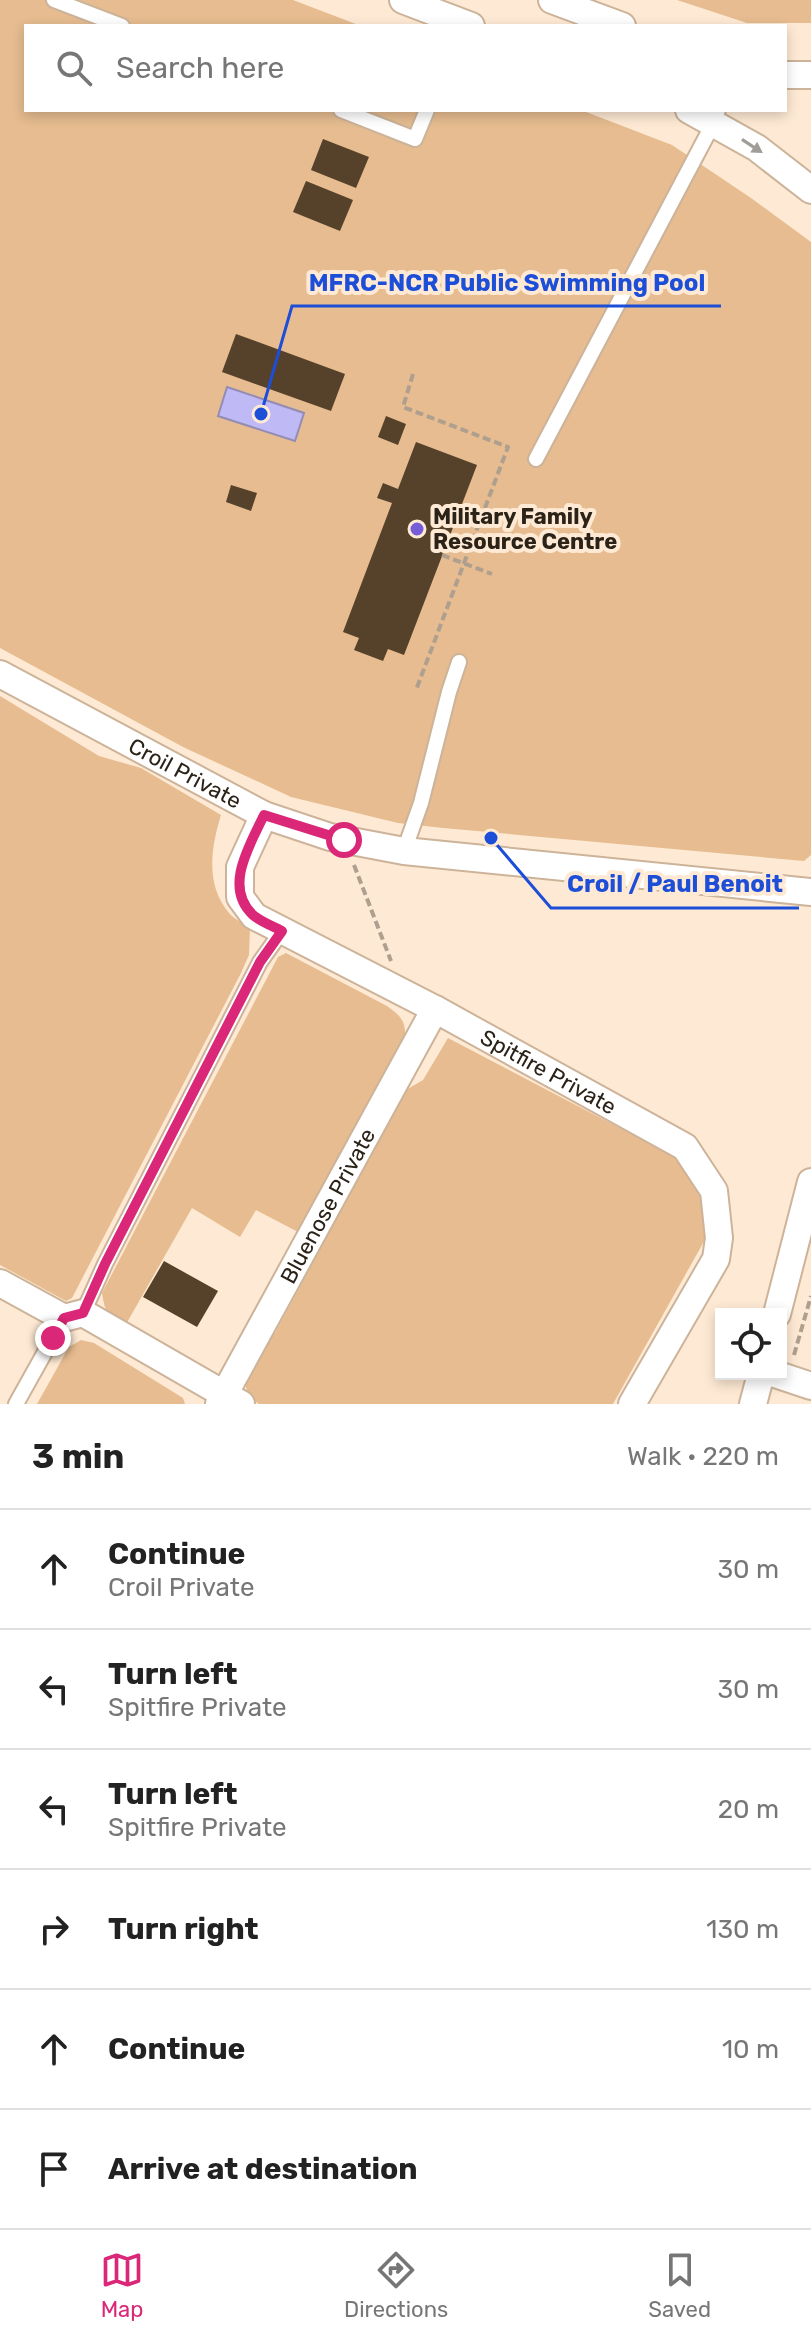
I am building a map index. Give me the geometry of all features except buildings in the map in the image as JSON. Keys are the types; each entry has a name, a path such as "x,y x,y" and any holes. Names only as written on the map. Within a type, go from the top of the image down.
{"street":[{"path":"403,0 467,19"},
{"path":"552,0 617,24"},
{"path":"787,75 811,75"},
{"path":"716,116 811,190"},
{"name":"Croil Private","path":"0,674 264,815 344,840 404,851 811,892"},
{"name":"Spitfire Private","path":"264,815 240,867 240,897 254,916 435,1009 685,1147 714,1191 719,1238 716,1259 632,1404"},
{"name":"Bluenose Private","path":"228,1401 435,1009"},
{"path":"779,1308 811,1182"},
{"path":"0,1283 73,1316 228,1401"},
{"path":"753,1404 759,1380"}],"lane":[{"path":"54,0 117,24"},
{"path":"346,112 415,139 426,112"},
{"path":"536,459 716,116"},
{"path":"404,851 421,803 459,662"},
{"path":"16,1404 105,1264 252,976 282,931"}],"path":[{"path":"413,374 403,407 508,447 416,690"},
{"path":"442,555 492,574"},
{"path":"344,840 404,993"},
{"path":"791,1379 811,1296"}],"shaded area":[{"path":"0,0 293,0 356,24 24,24 24,112 586,112 672,145 811,242 811,855 804,861 398,823 291,797 183,747 0,648"},
{"path":"677,0 811,0 811,23 747,23"},
{"path":"227,387 304,413 295,441 218,416"},
{"path":"0,696 99,756 141,768 221,815 212,866 216,890 229,913 250,927 249,955 240,975 72,1298 66,1301 0,1265"},
{"path":"286,953 387,1006 402,1019 405,1038 298,1232 256,1210 240,1237 192,1208 125,1326 108,1313 102,1293 278,957"},
{"path":"448,1038 681,1160 697,1176 710,1228 702,1245 613,1404 259,1404 246,1387 249,1368 275,1333 406,1090 423,1080"},
{"path":"81,1340 94,1343 183,1398 185,1404 37,1404 69,1347"}],"place":[{"name":"MFRC-NCR Public Swimming Pool","path":"261,414"},
{"name":"Military Family Resource Centre","path":"417,529"},
{"name":"Croil / Paul Benoit","path":"491,838"}],"route":[{"path":"53,1338 64,1318 83,1313 105,1264 260,962 282,931 254,916 240,897 240,867 264,815 344,840"}]}
